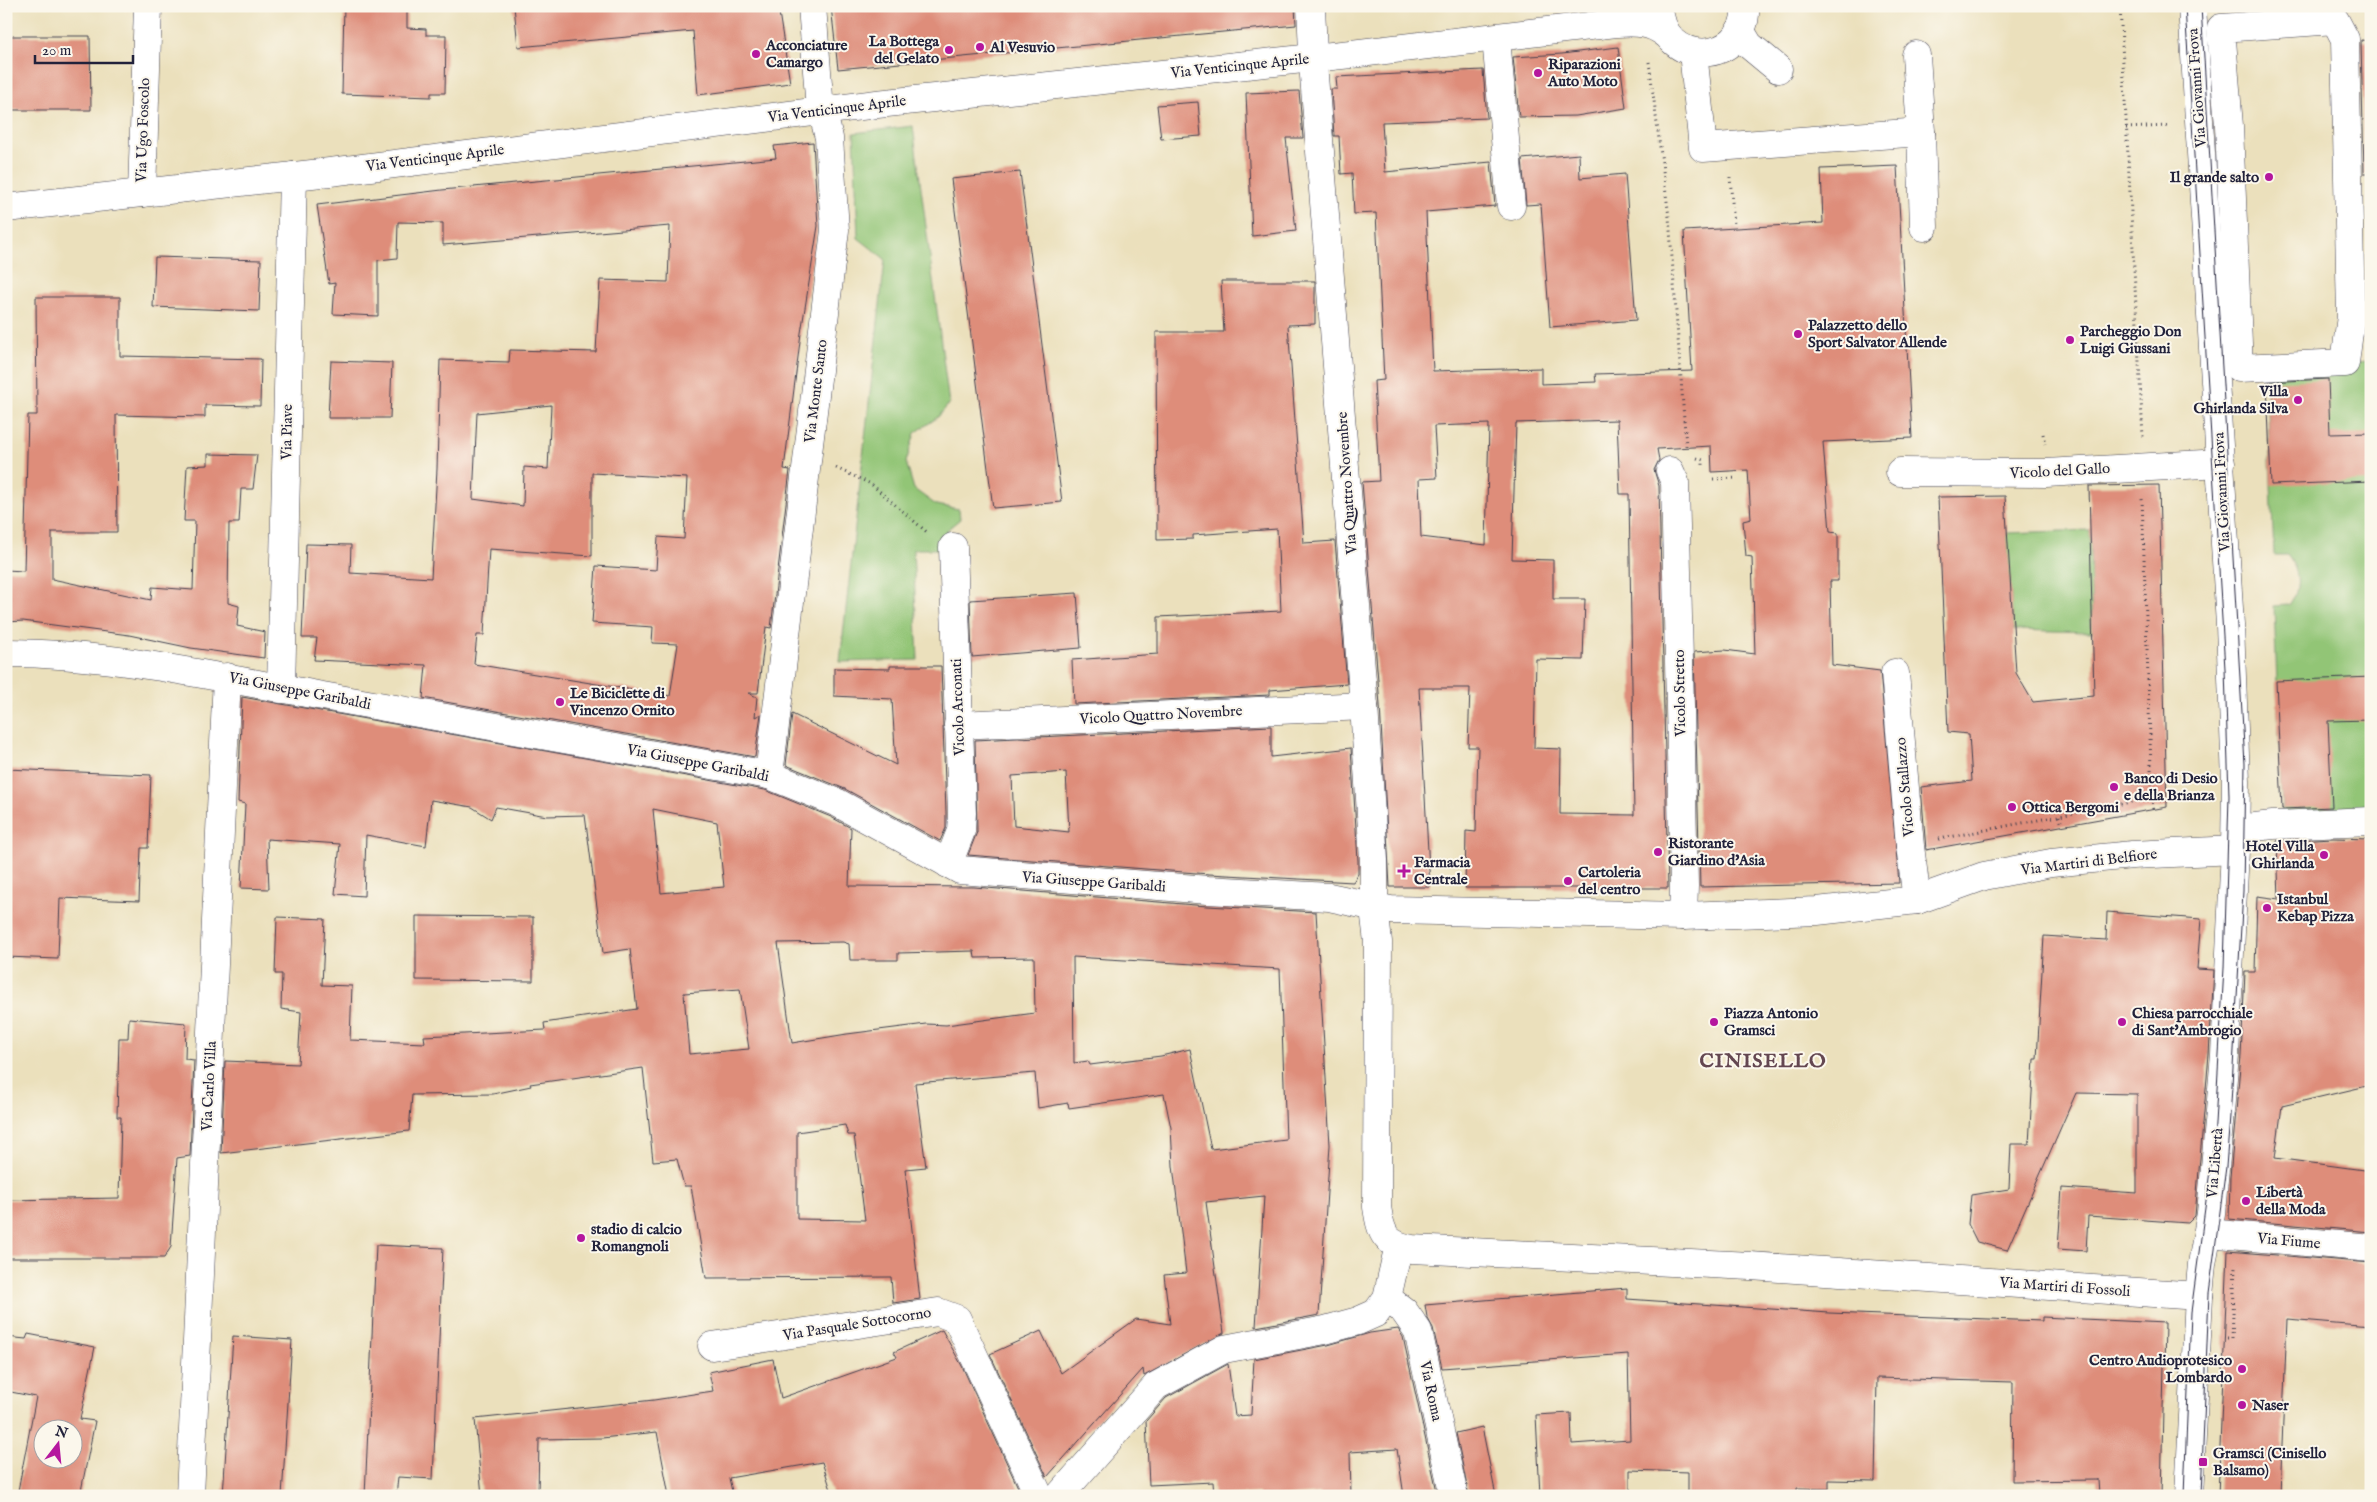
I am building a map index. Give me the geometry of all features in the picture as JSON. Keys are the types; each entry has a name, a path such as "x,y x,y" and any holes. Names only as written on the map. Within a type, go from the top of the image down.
{"street":[{"name":"Via Ugo Foscolo","path":"142,194 148,6"},
{"name":"Via Monte Santo","path":"769,775 835,230 829,138 819,97 812,6"},
{"name":"Via Quattro Novembre","path":"1311,6 1315,58 1314,76 1364,706 1374,860 1374,908"},
{"path":"1659,6 1660,20 1666,34"},
{"name":"Via Giovanni Frova","path":"2192,6 2234,702 2236,839"},
{"path":"1743,18 1734,39 1719,50 1708,53 1693,52 1703,148 1921,132"},
{"path":"1743,18 1749,45 1778,69"},
{"path":"2334,20 2345,39 2351,316 2345,363 2239,368 2229,126 2221,28 2334,20"},
{"name":"Via Venticinque Aprile","path":"6,208 294,176 822,111 1639,21 1654,26 1676,44 1693,52"},
{"path":"1496,38 1511,206"},
{"path":"1916,55 1924,227"},
{"name":"Via Piave","path":"281,689 294,176"},
{"name":"Vicolo Stretto","path":"1678,463 1675,482 1684,866 1683,916"},
{"name":"Vicolo del Gallo","path":"1900,472 2046,474 2145,466 2221,463"},
{"name":"Vicolo Arconati","path":"948,864 961,831 954,547"},
{"name":"Via Giuseppe Garibaldi","path":"6,653 45,653 227,677 281,689 769,775 838,803 960,870 1031,877 1328,896 1374,908"},
{"name":"Vicolo Stallazzo","path":"1895,673 1910,846 1917,900"},
{"name":"Via Carlo Villa","path":"190,1496 227,677"},
{"name":"Vicolo Quattro Novembre","path":"958,725 1364,706"},
{"name":"Via Martiri di Belfiore","path":"1917,900 1984,876 2051,863 2178,852 2236,839 2273,825 2371,822"},
{"name":"Via Libertà","path":"2189,1496 2199,1296 2202,1264 2208,1233 2225,1055 2236,839"},
{"path":"1059,1496 1156,1386 1224,1349 1325,1330 1358,1321 1376,1313 1387,1298 1396,1258 1402,1247 1392,1243 1381,1229 1377,1207 1378,942 1374,908 1390,910 1683,916 1817,911 1917,900"},
{"name":"Via Fiume","path":"2208,1233 2371,1248"},
{"name":"Via Martiri di Fossoli","path":"1402,1247 1750,1266 2199,1296"},
{"name":"Via Roma","path":"1387,1298 1404,1311 1418,1331 1454,1496"},
{"name":"Via Pasquale Sottocorno","path":"712,1346 938,1312 957,1319 1039,1496"}],"path":[{"path":"2120,6 2145,466"},
{"path":"1648,57 1669,217 1678,463"},
{"path":"1726,146 1734,225"},
{"path":"808,455 871,484 927,532 954,547"},
{"path":"1713,479 1737,478"},
{"path":"2142,495 2153,809"},
{"path":"1936,839 2152,798"},
{"path":"2059,816 2062,824"},
{"path":"2224,1338 2232,1338 2235,1263"}],"green space":[{"path":"913,126 949,404 938,417 915,433 906,462 914,489 936,505 959,509 960,519 948,529 938,549 913,549 918,660 840,662 885,259 858,238 854,133"},
{"path":"2371,362 2371,812 2282,815 2274,606 2289,605 2296,592 2297,573 2287,555 2274,555 2266,367"},
{"path":"2090,530 2092,632 2013,630 2007,533"}],"building":[{"path":"344,6 407,6 407,28 426,29 426,35 446,35 445,93 431,93 431,97 342,94"},
{"path":"514,6 778,6 790,83 698,95 693,31 518,47"},
{"path":"831,6 1295,6 1296,25 838,69"},
{"path":"6,36 90,36 91,110 6,110"},
{"path":"2361,40 2371,41 2371,173 2364,173"},
{"path":"1618,47 1626,108 1576,116 1519,117 1513,57 1562,54"},
{"path":"1483,70 1487,118 1382,122 1385,172 1491,162 1495,206 1426,212 1433,371 1541,368 1541,384 1596,382 1595,374 1692,371 1684,231 1823,223 1821,169 1897,166 1912,438 1823,442 1830,532 1838,533 1838,581 1830,581 1832,665 1880,671 1899,883 1700,887 1694,652 1725,650 1755,654 1752,557 1746,556 1743,521 1751,519 1748,470 1712,472 1711,446 1657,449 1659,460 1654,470 1659,486 1668,888 1465,888 1466,831 1476,832 1478,747 1468,747 1470,688 1419,688 1430,887 1390,887 1380,705 1362,482 1379,481 1374,381 1384,380 1376,213 1354,214 1352,173 1341,174 1339,136 1334,136 1331,89 1337,89 1336,77","holes":["1617,420 1620,494 1629,494 1634,815 1560,814 1561,749 1534,748 1536,659 1583,660 1585,599 1553,599 1553,560 1512,559 1516,423","1489,424 1486,545 1421,537 1419,479 1437,478 1434,426"]},
{"path":"1299,91 1303,138 1286,138 1296,231 1252,236 1246,93"},
{"path":"1198,102 1201,136 1161,139 1157,105"},
{"path":"813,142 818,226 801,333 784,469 790,470 771,628 766,627 758,693 748,693 757,697 755,717 761,714 755,757 423,698 426,665 314,660 317,638 302,638 306,544 351,545 350,573 431,578 440,360 509,362 510,350 596,352 600,280 668,282 670,226 443,245 443,223 398,222 397,258 378,260 378,316 333,314 335,283 329,284 317,205 442,190 776,158 774,146","holes":["551,405 548,469 524,467 523,506 473,499 477,413","592,473 687,478 684,539 658,537 656,570 596,566 592,623 653,627 652,643 678,644 670,696 474,664 477,635 484,635 489,549 592,556"]},
{"path":"1579,154 1580,178 1625,174 1636,320 1550,327 1541,204 1526,205 1522,159"},
{"path":"1020,172 1062,502 993,508 951,179"},
{"path":"155,257 261,260 259,311 153,307"},
{"path":"1221,281 1315,281 1315,324 1288,325 1304,543 1335,541 1347,684 1270,690 1270,695 1074,704 1072,660 1158,654 1158,617 1281,611 1277,529 1193,535 1193,539 1157,540 1156,332 1224,332"},
{"path":"36,297 120,297 120,356 261,359 260,406 205,405 205,417 116,415 117,532 52,532 52,579 151,600 152,587 193,590 195,521 184,521 187,466 208,465 208,454 257,455 253,489 241,489 239,523 229,523 228,603 239,606 237,626 265,632 264,658 191,648 129,635 23,621 6,622 6,570 24,571 28,415 37,415"},
{"path":"331,361 392,363 390,418 328,418"},
{"name":"Villa Ghirlanda Silva","path":"2328,379 2330,434 2371,433 2371,481 2271,485 2267,382"},
{"path":"2159,485 2167,807 1926,850 1921,787 1972,781 1969,734 1948,732 1938,497 2005,496 2016,673 2033,702 2094,696 2089,486"},
{"path":"1077,593 1081,648 972,657 970,600"},
{"path":"890,666 941,666 946,828 940,841 845,789 786,765 792,714 896,765 892,699 834,696 834,668 890,669"},
{"path":"2371,677 2371,720 2328,721 2332,807 2282,809 2276,681"},
{"path":"242,697 765,790 831,817 851,828 849,886 974,887 1207,906 1316,912 1330,1145 1319,1315 1256,1327 1264,1196 1206,1202 1224,1333 1144,1376 1143,1369 1047,1477 990,1354 1041,1331 1061,1373 1136,1319 1170,1324 1164,1275 1186,1273 1173,1166 1171,1128 1164,1094 1069,1108 1068,1103 1038,1108 1035,1073 915,1083 926,1167 905,1169 920,1299 893,1303 891,1277 706,1278 691,1186 684,1186 677,1159 653,1161 643,1068 530,1084 531,1086 493,1094 412,1095 409,1131 221,1153 225,1061 298,1064 301,1012 281,1009 282,974 275,974 277,917 325,919 322,985 352,986 350,1040 425,1043 424,1036 545,1030 544,1023 637,1009 630,949 603,953 585,815 547,816 496,807 491,819 472,807 431,800 426,846 366,835 364,896 335,894 340,844 267,839 269,889 241,888 245,804 238,802","holes":["653,809 717,822 724,887 661,893","843,942 849,944 850,960 898,960 898,953 974,951 975,958 1034,957 1035,1013 946,1025 926,1024 792,1043 778,943","1073,957 1280,969 1286,1140 1211,1149 1190,1049 1161,1056 1090,1065 1088,1061 1074,1063","740,989 749,1049 689,1054 684,993","845,1125 848,1135 854,1135 865,1220 797,1219 797,1132"]},
{"path":"1271,726 1271,757 1351,748 1358,874 1353,882 1209,874 968,855 977,832 975,740","holes":["1066,772 1069,832 1014,826 1012,776"]},
{"path":"6,769 151,775 148,848 141,848 139,901 60,898 58,959 6,957"},
{"path":"2333,838 2371,839 2371,1085 2282,1106 2275,1158 2371,1171 2371,1232 2229,1219 2230,1177 2241,1056 2245,972 2255,972 2257,896 2279,899 2277,841"},
{"path":"2107,912 2201,919 2197,969 2214,970 2195,1216 2188,1223 2088,1216 2086,1251 2058,1249 2062,1188 2137,1193 2137,1094 2076,1093 2007,1250 1977,1242 1968,1224 1971,1195 2009,1189 2011,1144 2029,1144 2034,1059 2037,1059 2044,936 2106,940"},
{"path":"416,916 533,917 533,981 416,980"},
{"path":"129,1018 186,1023 185,1059 194,1060 190,1156 177,1158 171,1247 164,1258 6,1258 6,1200 119,1198 121,1117 117,1117 119,1038 128,1038"},
{"path":"376,1245 443,1248 433,1479 398,1477 396,1496 365,1496"},
{"path":"2228,1251 2371,1263 2371,1326 2287,1319 2280,1496 2218,1496"},
{"path":"1627,1288 1627,1299 1829,1313 2042,1321 2042,1317 2165,1323 2161,1496 2099,1496 2098,1480 2012,1481 2013,1382 1877,1378 1875,1481 1829,1480 1829,1489 1797,1488 1797,1496 1688,1496 1688,1472 1630,1470 1630,1496 1540,1496 1536,1415 1571,1413 1572,1444 1630,1440 1628,1354 1442,1368 1433,1328 1427,1317 1425,1305"},
{"path":"1398,1329 1403,1337 1438,1496 1404,1496 1397,1449 1350,1452 1351,1496 1319,1496 1319,1493 1258,1496 1258,1493 1214,1496 1213,1482 1149,1485 1146,1421 1166,1398 1228,1364 1235,1416 1251,1415 1254,1359 1328,1345 1370,1333"},
{"path":"942,1330 962,1366 1022,1496 833,1496 822,1462 729,1478 733,1496 669,1496 657,1432 602,1438 539,1439 538,1496 482,1496 475,1419 654,1400 713,1391 709,1372 773,1359 781,1398 897,1357 894,1352"},
{"path":"28,1334 95,1347 80,1419 95,1421 80,1496 17,1496 36,1397 6,1391 6,1337 26,1339"},
{"path":"233,1336 292,1340 282,1496 223,1496"},
{"path":"1482,1427 1496,1496 1469,1496 1456,1433"}],"tram line":[{"path":"2184,1496 2191,1312 2214,1141 2224,968 2229,796 2225,669 2185,6"},
{"path":"2201,6 2245,764 2243,891 2231,1103 2226,1167 2209,1293 2201,1496"}],"place":[{"name":"Al Vesuvio","path":"980,47"},
{"name":"La Bottega del Gelato","path":"949,50"},
{"name":"Acconciature Camargo","path":"756,54"},
{"name":"Riparazioni Auto Moto","path":"1538,73"},
{"name":"Il grande salto","path":"2269,177"},
{"name":"Palazzetto dello Sport Salvator Allende","path":"1798,334"},
{"name":"Parcheggio Don Luigi Giussani","path":"2070,340"},
{"name":"Villa Ghirlanda Silva","path":"2298,400"},
{"name":"Le Biciclette di Vincenzo Ornito","path":"560,702"},
{"name":"Banco di Desio e della Brianza","path":"2114,787"},
{"name":"Ottica Bergomi","path":"2012,807"},
{"name":"Ristorante Giardino d'Asia","path":"1658,852"},
{"name":"Hotel Villa Ghirlanda","path":"2324,855"},
{"name":"Farmacia Centrale","path":"1404,871"},
{"name":"Cartoleria del centro","path":"1568,881"},
{"name":"Istanbul Kebap Pizza","path":"2267,908"},
{"name":"Piazza Antonio Gramsci","path":"1714,1022"},
{"name":"Chiesa parrocchiale di Sant'Ambrogio","path":"2122,1022"},
{"name":"Libertà della Moda","path":"2246,1201"},
{"name":"stadio di calcio Romangnoli","path":"581,1238"},
{"name":"Centro Audioprotesico Lombardo","path":"2242,1369"},
{"name":"Naser","path":"2242,1405"},
{"name":"Gramsci (Cinisello Balsamo)","path":"2203,1462"}],"district":[{"name":"CINISELLO","path":"1763,1061"}]}
